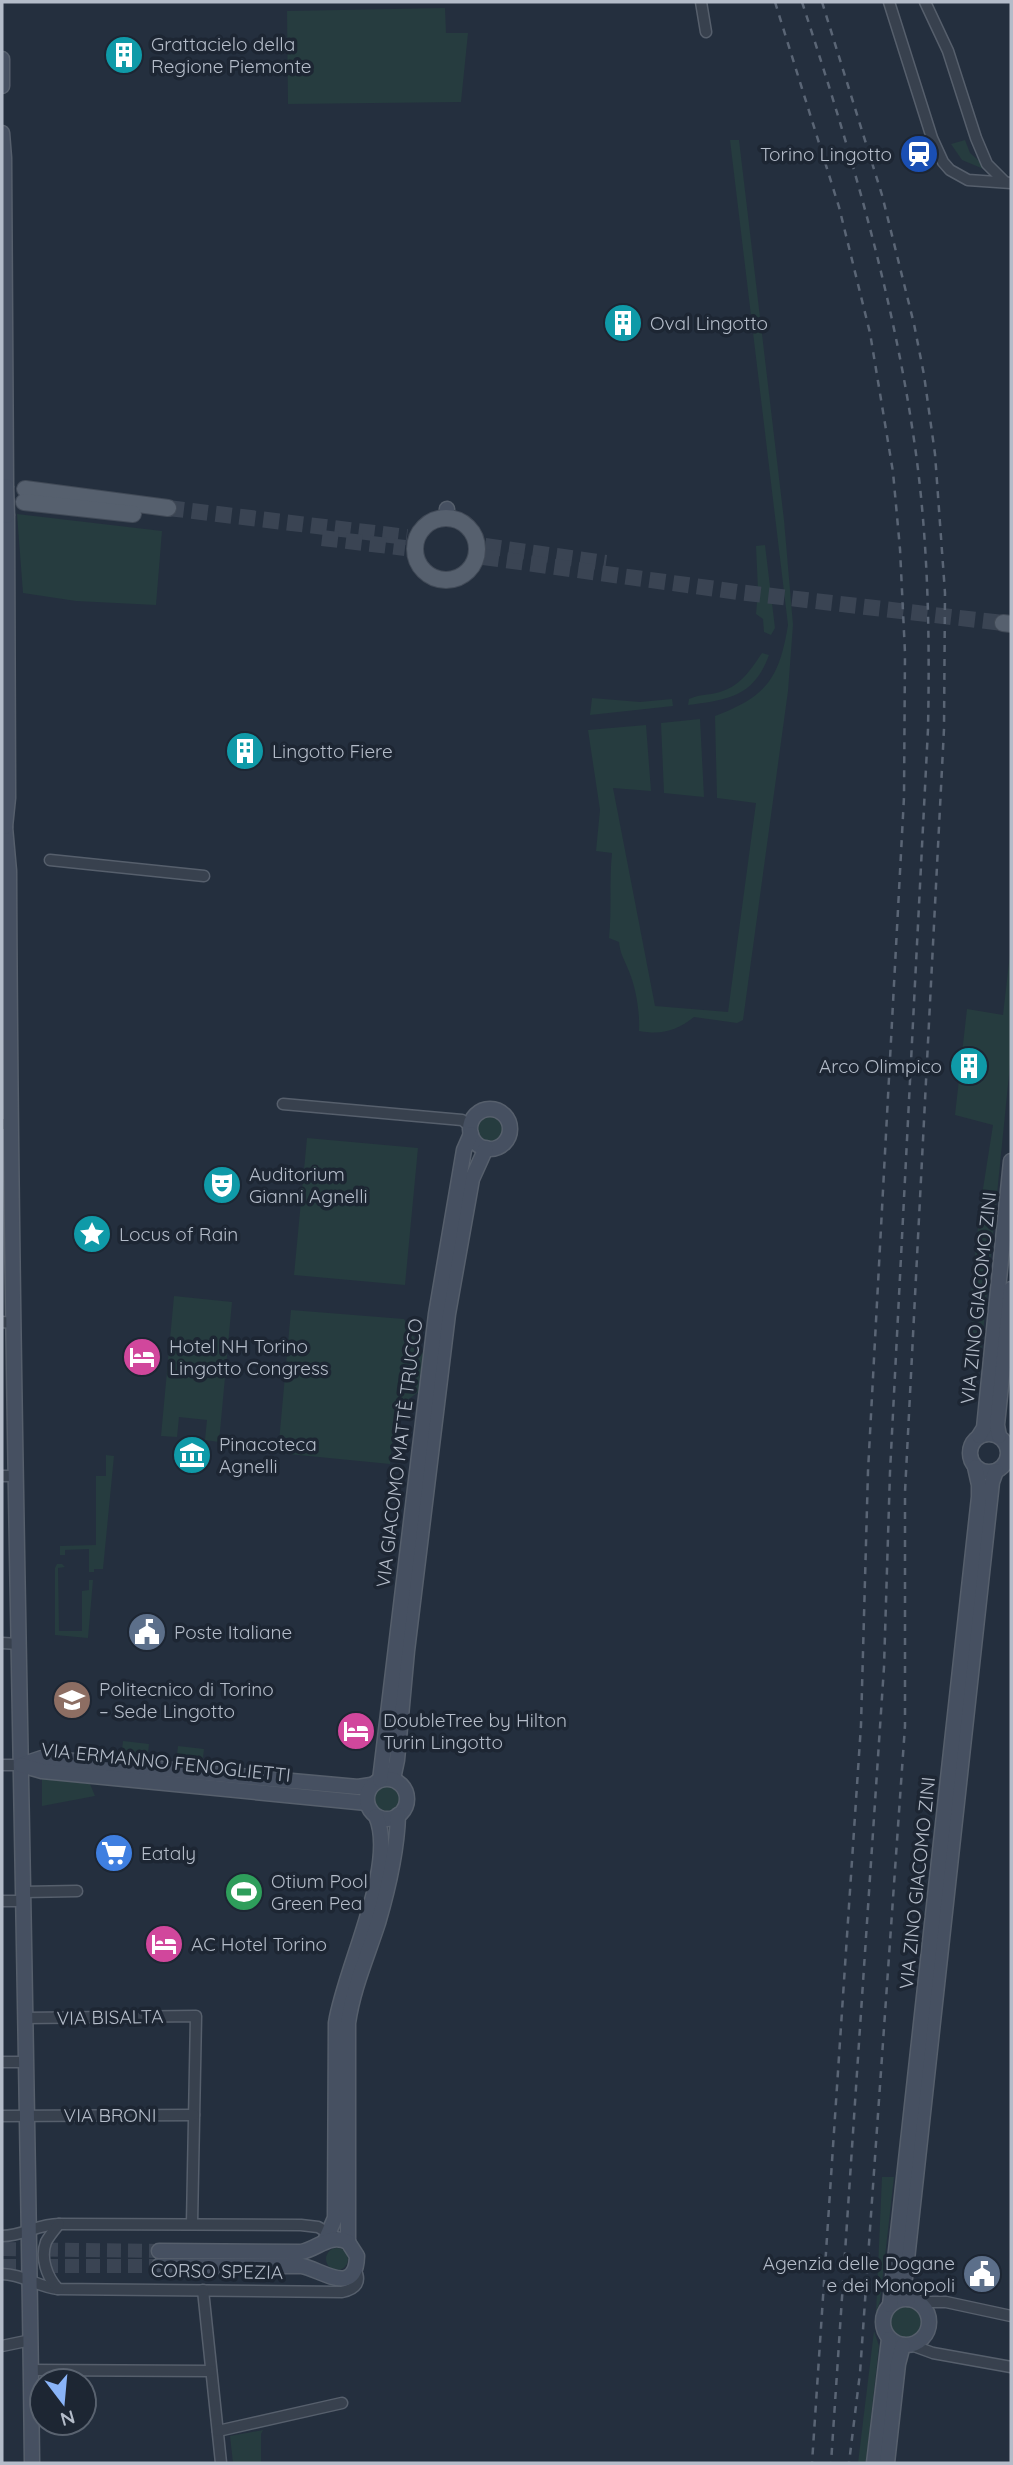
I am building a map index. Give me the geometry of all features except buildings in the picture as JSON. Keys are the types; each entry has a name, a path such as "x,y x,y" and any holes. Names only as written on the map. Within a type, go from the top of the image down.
{"main road":[{"path":"24,496 167,513"},
{"path":"447,513 467,526 480,551 472,566 463,575 441,580 425,573 415,558 410,543 425,526 447,513"}],"street":[{"path":"701,2 706,32"},
{"path":"889,2 937,153 950,170 968,180 1008,182"},
{"path":"925,2 948,51 987,164 1008,182"},
{"path":"2,59 2,86"},
{"path":"2,133 8,798 4,825 7,1323 17,1476 24,2062 31,2367"},
{"path":"50,860 204,876"},
{"path":"282,1104 461,1120 471,1130 477,1144 486,1148 500,1146 507,1139 510,1127 507,1118 497,1110 488,1109 474,1116 471,1130"},
{"name":"VIA GIACOMO MATTÈ TRUCCO","path":"381,1781 436,1314 464,1150 471,1130"},
{"name":"VIA GIACOMO MATTÈ TRUCCO","path":"381,1781 397,1760 448,1314 472,1179 486,1148"},
{"name":"VIA ZINO GIACOMO ZINI","path":"979,1436 984,1428 1011,1161"},
{"name":"VIA ZINO GIACOMO ZINI","path":"999,1436 997,1425 1011,1289"},
{"path":"987,1433 999,1436 1006,1444 1009,1454 1005,1464 996,1471 985,1472 975,1467 970,1451 972,1443 987,1433"},
{"name":"VIA ZINO GIACOMO ZINI","path":"890,2305 979,1497 975,1467"},
{"name":"VIA ZINO GIACOMO ZINI","path":"913,2300 904,2287 992,1482 996,1471"},
{"path":"2,1476 17,1476"},
{"path":"2,1643 19,1644"},
{"name":"VIA ERMANNO FENOGLIETTI","path":"21,1765 41,1758 358,1787 381,1781"},
{"path":"2,1765 21,1765"},
{"name":"VIA ERMANNO FENOGLIETTI","path":"21,1765 42,1771 367,1803"},
{"path":"334,2238 336,2023 339,2004 375,1884 381,1834 376,1816 367,1803 368,1791 381,1781 400,1784 406,1794 404,1809 398,1815 387,1819 376,1816"},
{"path":"334,2238 348,2023 355,1989 387,1887 398,1815"},
{"path":"2,1902 23,1896 76,1891"},
{"name":"VIA BISALTA","path":"24,2018 196,2016 194,2115"},
{"path":"2,2062 24,2062"},
{"path":"192,2224 194,2115"},
{"name":"VIA BRONI","path":"2,2116 194,2115"},
{"path":"2,2236 13,2236 43,2224 300,2225 318,2227 357,2256 355,2269"},
{"path":"58,2289 46,2273 45,2257 46,2243 59,2224"},
{"name":"CORSO SPEZIA","path":"2,2274 14,2275 58,2289 342,2292 358,2284 355,2269 344,2278 333,2279 301,2259 314,2248 334,2238"},
{"path":"159,2258 301,2259"},
{"path":"204,2290 221,2463"},
{"path":"901,2343 923,2338 929,2326 927,2312 913,2300"},
{"path":"1011,2316 946,2302 913,2300 890,2305 883,2325 901,2343 933,2353 1011,2367"},
{"path":"2,2346 31,2340"},
{"path":"874,2463 901,2343"},
{"path":"887,2463 901,2343"},
{"path":"98,2370 211,2371"},
{"path":"218,2431 342,2403"},
{"path":"32,2437 32,2463"}],"green space":[{"path":"445,8 446,33 468,33 461,102 288,104 287,11"},
{"path":"730,140 739,140 784,520 793,625 788,691 743,1020 737,1023 694,1017 668,1031 647,1032 639,1031 635,992 619,942 609,938 612,853 596,851 600,810 588,730 646,725 651,791 613,788 655,1006 728,1012 756,803 717,798 715,716 747,701 768,683 780,659 788,625"},
{"path":"965,140 970,153 986,170 962,160 951,144"},
{"path":"17,514 162,531 156,605 76,601 23,593"},
{"path":"765,545 775,628 771,635 764,632 763,619 756,614 756,546"},
{"path":"762,653 769,655 756,680 747,688 727,698 688,705 689,699 724,691 737,683"},
{"path":"592,698 640,702 672,699 673,706 590,715"},
{"path":"700,719 704,797 664,793 661,723"},
{"path":"1011,945 1011,1055 981,1353 974,1353 971,1292 993,1125 955,1115 967,1009 1003,1015"},
{"path":"490,1114 501,1118 505,1129 501,1140 490,1144 479,1140 475,1129 479,1118"},
{"path":"307,1138 418,1148 405,1285 294,1275"},
{"path":"174,1296 232,1302 219,1442 205,1440 207,1420 179,1417 177,1437 161,1436"},
{"path":"291,1310 404,1319 424,1356 420,1391 396,1408 390,1464 278,1453"},
{"path":"106,1455 114,1456 103,1569 89,1572 89,1549 65,1550 65,1555 60,1555 60,1546 96,1545 96,1476 106,1476"},
{"path":"57,1564 65,1567 58,1568 59,1631 82,1631 82,1591 89,1590 89,1580 93,1580 88,1638 55,1635"},
{"path":"123,1741 149,1744 148,1753 141,1752 139,1761 130,1760 131,1751 122,1750"},
{"path":"178,1746 204,1749 203,1758 196,1757 195,1766 185,1765 186,1757 177,1755"},
{"path":"42,1778 90,1784 95,1796 42,1806"},
{"path":"387,1785 396,1789 400,1798 396,1807 387,1811 378,1807 374,1798 378,1789"},
{"path":"882,2177 894,2177 880,2301 876,2313"},
{"path":"337,2248 345,2251 348,2259 345,2267 337,2270 329,2267 326,2259 329,2251"},
{"path":"906,2307 917,2312 922,2323 917,2334 906,2339 895,2334 890,2323 895,2312"},
{"path":"874,2331 879,2346 866,2462 858,2463"},
{"path":"263,2430 261,2463 233,2463 230,2436"}],"tunnel":[{"path":"168,508 407,537"},
{"path":"322,538 405,548"},
{"path":"485,546 606,563"},
{"path":"483,557 738,592 1003,623"},
{"path":"2,2249 159,2251"},
{"path":"2,2266 159,2266"}],"railway":[{"path":"775,2 839,207 870,333 893,472 905,653 904,797 868,1471 861,1725 812,2463"},
{"path":"802,2 866,215 904,378 922,507 929,655 928,729 890,1472 884,1667 831,2463"},
{"path":"822,2 882,195 914,324 935,454 945,593 944,729 905,1492 905,1726 860,2373 849,2463"}],"place":[{"name":"Grattacielo della Regione Piemonte","path":"124,55"},
{"name":"Torino Lingotto","path":"919,154"},
{"name":"Oval Lingotto","path":"623,323"},
{"name":"Lingotto Fiere","path":"245,751"},
{"name":"Arco Olimpico","path":"969,1066"},
{"name":"Auditorium Gianni Agnelli","path":"222,1185"},
{"name":"Locus of Rain","path":"92,1234"},
{"name":"Hotel NH Torino Lingotto Congress","path":"142,1357"},
{"name":"Pinacoteca Agnelli","path":"192,1455"},
{"name":"Poste Italiane","path":"147,1632"},
{"name":"Politecnico di Torino – Sede Lingotto","path":"72,1700"},
{"name":"DoubleTree by Hilton Turin Lingotto","path":"356,1731"},
{"name":"Eataly","path":"114,1853"},
{"name":"Otium Pool Green Pea","path":"244,1892"},
{"name":"AC Hotel Torino","path":"164,1944"},
{"name":"Agenzia delle Dogane e dei Monopoli","path":"982,2274"}]}
